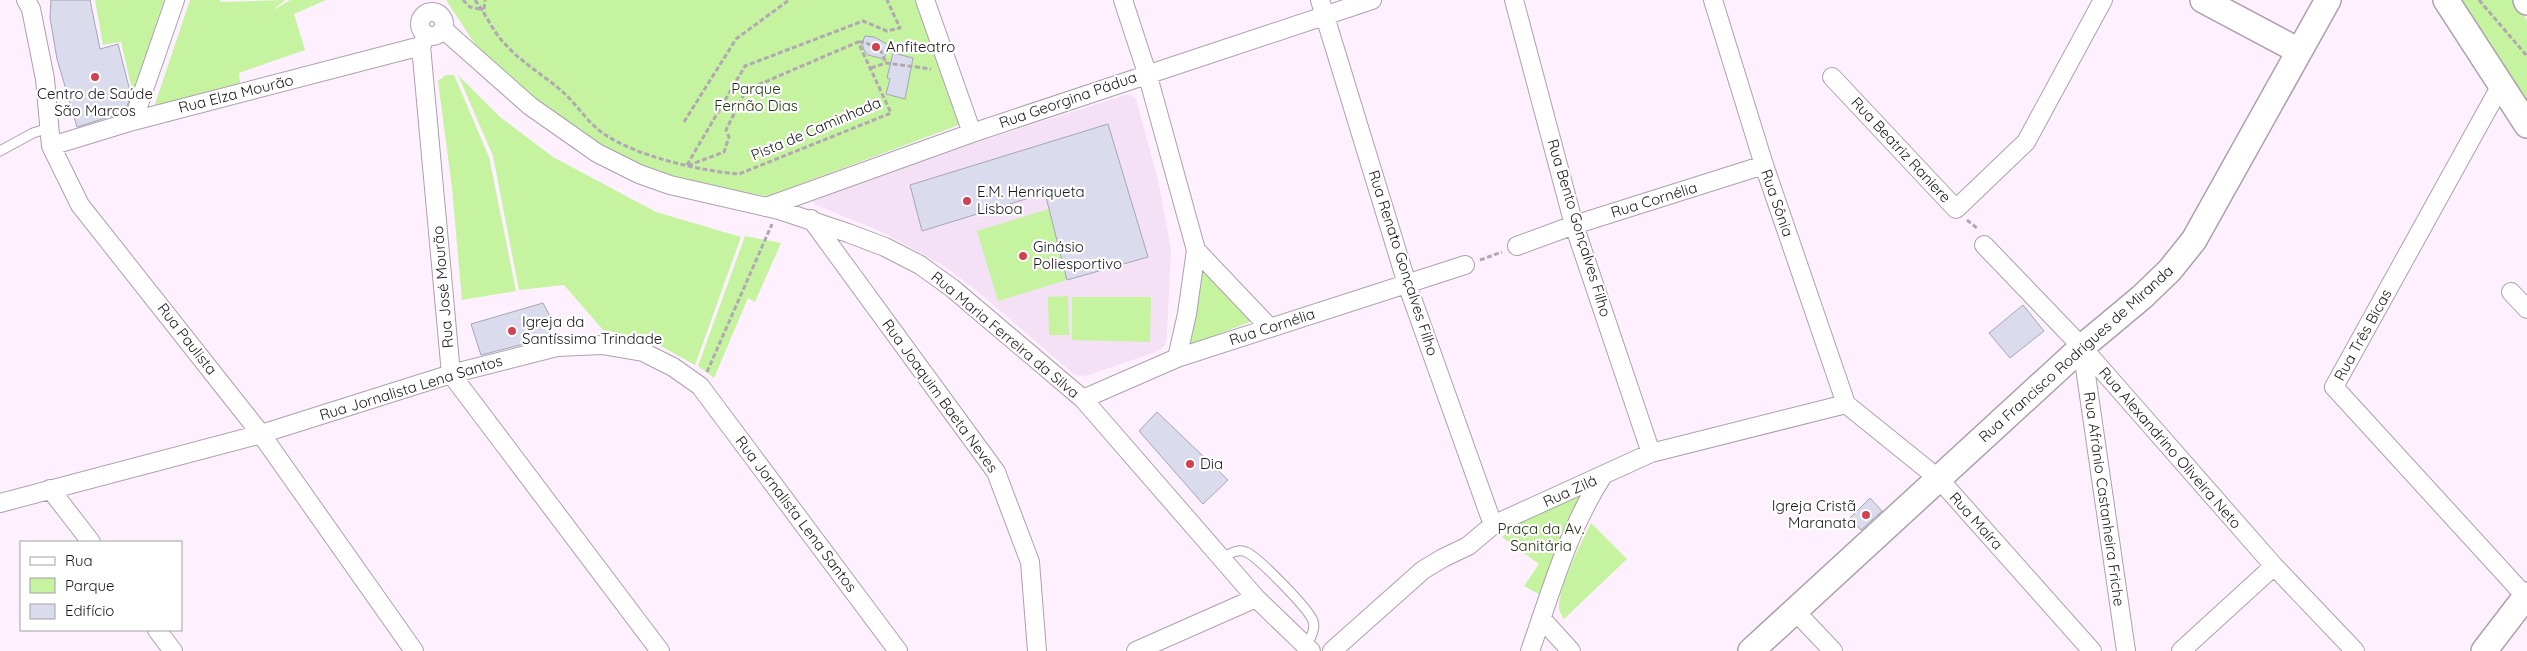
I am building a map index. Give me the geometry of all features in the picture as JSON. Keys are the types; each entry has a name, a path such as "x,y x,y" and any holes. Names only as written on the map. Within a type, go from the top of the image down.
{"street":[{"name":"Rua Paulista","path":"26,0 31,10 45,79 51,146 80,205 261,434 414,651"},
{"path":"133,121 175,0"},
{"path":"925,0 972,133"},
{"path":"1123,0 1147,73 1196,250 1187,314 1178,358"},
{"name":"Rua Georgina Pádua","path":"772,209 972,133 1147,73 1323,8 1372,0"},
{"name":"Rua Bento Gonçalves Filho","path":"1514,0 1574,225 1651,453"},
{"name":"Rua Sônia","path":"1713,0 1764,166 1846,404"},
{"name":"Rua Beatriz Raniere","path":"1832,77 1956,209 2026,142 2103,0"},
{"path":"2204,0 2299,51"},
{"name":"Rua Francisco Rodrigues de Miranda","path":"1751,651 1796,612 2082,347 2163,276 2194,240 2328,0"},
{"path":"2446,0 2527,125"},
{"name":"Rua José Mourão","path":"428,6 420,22 421,29 430,37 451,374"},
{"name":"Rua Renato Gonçalves Filho","path":"1323,8 1407,284 1492,524"},
{"name":"Rua Elza Mourão","path":"51,146 430,37"},
{"name":"Rua Maria Ferreira da Silva","path":"430,37 598,153 639,174 670,185 811,219 885,247 920,265 952,288 1083,400 1256,598 1308,648"},
{"name":"Rua Três Bicas","path":"2501,85 2334,387 2526,597"},
{"name":"Rua Cornélia","path":"1517,246 1574,225 1764,166"},
{"name":"Rua Joaquim Baeta Neves","path":"811,219 996,472 1030,562 1037,651"},
{"name":"Rua Alexandrino Oliveira Neto","path":"1984,245 2082,347 2274,566 2355,651"},
{"path":"1196,250 1270,328"},
{"name":"Rua Cornélia","path":"1083,400 1178,358 1465,265"},
{"path":"2512,292 2527,309"},
{"name":"Rua Jornalista Lena Santos","path":"0,503 261,434 451,374 557,347 602,345 643,352 673,367 700,386 898,651"},
{"name":"Rua Afrânio Castanheira Friche","path":"2082,347 2126,651"},
{"path":"451,374 660,651"},
{"name":"Rua Zilá","path":"1332,651 1423,570 1468,546 1492,524 1602,477 1651,453 1846,404"},
{"name":"Rua Maíra","path":"1846,404 1939,479 2092,651"},
{"path":"1530,651 1587,500 1602,477"},
{"path":"50,489 89,541"},
{"path":"2182,651 2274,566"},
{"path":"2484,651 2526,597"},
{"path":"1136,651 1256,598"},
{"path":"1796,612 1833,651"},
{"path":"1541,618 1571,651"},
{"path":"158,631 173,651"}],"lane":[{"path":"0,151 33,133 49,128"},
{"path":"1220,558 1236,551 1245,551 1258,560 1308,610 1314,622 1314,631 1308,648"}],"path":[{"path":"463,0 470,7 483,10 485,0"},
{"name":"Pista de Caminhada","path":"475,0 503,42 565,94 593,126 605,135 650,155 687,166 739,174 891,113 858,42 746,90 726,130 729,137 724,152 687,166"},
{"path":"684,122 736,39 789,0"},
{"path":"687,166 745,66 863,21 887,31 900,28 887,0"},
{"path":"2478,0 2527,56"},
{"path":"858,42 865,42 881,51 886,63"},
{"path":"871,68 886,63 949,71"},
{"path":"700,386 772,209"},
{"path":"1465,265 1517,246"}],"shaded area":[{"path":"1125,95 1131,95 1136,99 1158,180 1171,249 1167,335 1165,345 1159,351 1086,376 1075,375 977,291 944,266 884,233 814,204 814,198 843,185"}],"green space":[{"path":"95,0 164,0 133,94 121,42 103,45"},
{"path":"190,0 220,0 221,2 285,0 272,11 290,0 326,0 294,14 305,50 239,73 240,83 154,107"},
{"name":"Parque Fernão Dias","path":"446,0 917,0 959,125 768,196 738,192 648,172 607,153 553,117 479,50"},
{"path":"2457,0 2514,0 2527,20 2527,108"},
{"path":"446,75 454,75 489,157 516,291 462,300 452,188 438,81"},
{"path":"458,75 500,117 553,157 656,212 741,237 695,365 648,339 603,330 564,285 519,290 493,156"},
{"name":"Ginásio Poliesportivo","path":"1049,209 1067,280 998,301 977,231"},
{"path":"745,236 781,243 755,302 748,298 714,378 698,366"},
{"path":"1198,265 1252,321 1193,344 1190,341"},
{"path":"1068,296 1069,335 1049,335 1048,297"},
{"path":"1072,297 1151,297 1150,342 1072,340"},
{"name":"Praça da Av. Sanitária","path":"1580,495 1583,500 1544,597 1524,586 1539,564 1502,537 1538,511 1559,501"},
{"name":"Praça da Av. Sanitária","path":"1591,523 1627,559 1564,619 1559,608 1562,589"}],"building":[{"name":"Centro de Saúde São Marcos","path":"51,0 90,0 100,49 118,44 131,95 125,112 77,127 57,59 50,18"},
{"name":"Anfiteatro","path":"865,36 874,37 889,45 884,59 868,55 862,43"},
{"path":"893,53 913,58 905,99 886,94 890,79 887,78"},
{"name":"E.M. Henriqueta Lisboa","path":"1108,124 1148,257 1067,280 1045,193 922,231 910,185"},
{"name":"Igreja da Santíssima Trindade","path":"543,303 553,322 547,338 481,355 471,324"},
{"path":"2023,305 2044,331 2010,358 1989,333"},
{"name":"Dia","path":"1157,412 1228,480 1203,504 1139,431"},
{"name":"Igreja Cristã Maranata","path":"1870,498 1882,511 1861,530 1850,518"}],"place":[{"name":"Anfiteatro","path":"876,47"},
{"name":"Centro de Saúde São Marcos","path":"95,77"},
{"name":"E.M. Henriqueta Lisboa","path":"967,201"},
{"name":"Ginásio Poliesportivo","path":"1023,256"},
{"name":"Igreja da Santíssima Trindade","path":"512,331"},
{"name":"Dia","path":"1190,464"},
{"name":"Igreja Cristã Maranata","path":"1866,515"}]}
